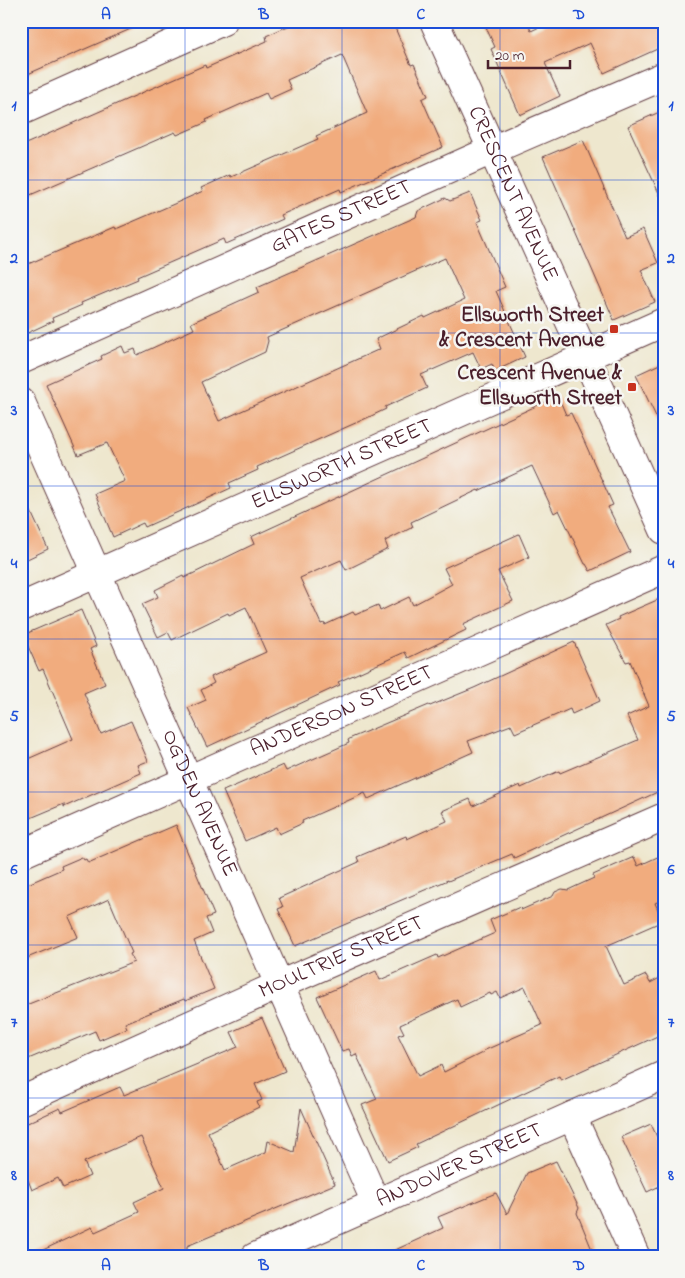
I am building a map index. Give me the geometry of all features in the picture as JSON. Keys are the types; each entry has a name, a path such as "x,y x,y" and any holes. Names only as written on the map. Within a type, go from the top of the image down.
{"street":[{"path":"21,110 223,21"},
{"name":"CRESCENT AVENUE","path":"434,21 664,530"},
{"name":"GATES STREET","path":"21,360 492,150 664,76"},
{"name":"ELLSWORTH STREET","path":"21,607 664,322"},
{"name":"OGDEN AVENUE","path":"21,402 376,1203"},
{"name":"ANDERSON STREET","path":"21,854 664,570"},
{"name":"MOULTRIE STREET","path":"21,1101 279,985 664,817"},
{"name":"ANDOVER STREET","path":"266,1254 664,1075"},
{"path":"572,1116 636,1257"}],"building":[{"path":"21,21 149,21 21,77"},
{"path":"299,21 392,21 411,65 414,64 428,96 422,99 443,147 341,192 340,189 281,215 283,219 226,244 224,239 137,277 138,279 81,303 82,305 52,318 53,321 21,336 21,267 174,204 203,191 201,188 318,139 316,136 367,113 342,55 287,80 291,89 269,99 266,93 177,135 175,132 21,199 21,146 205,65 206,68 267,41 266,36"},
{"path":"483,21 527,21 531,31 552,21 664,21 664,46 604,73 590,43 545,63 560,96 520,115 491,49 495,47"},
{"path":"664,110 664,204 628,126"},
{"path":"583,140 625,237 643,229 658,263 641,270 655,302 614,320 543,157"},
{"path":"470,193 482,220 477,222 505,287 496,291 525,357 495,371 492,364 481,369 473,352 421,375 427,388 385,407 386,409 369,417 257,467 258,470 229,483 231,488 145,527 143,523 113,537 95,494 125,481 107,443 78,455 46,384 102,359 101,356 122,346 125,353 135,349 137,355 194,329 191,323 259,292 257,287 416,217 418,211 445,198 450,201","holes":["445,258 464,300 425,318 424,316 376,339 380,349 219,421 201,382 265,352 268,341 267,337"]},
{"path":"664,362 664,433 636,375"},
{"path":"558,396 566,415 571,413 585,443 613,505 608,507 630,552 590,571 559,510 554,513 532,466 478,490 411,522 413,527 385,541 388,549 346,570 341,560 300,578 321,624 324,623 325,625 353,612 355,615 378,605 380,611 409,597 413,605 452,584 444,568 519,534 529,557 498,571 513,601 463,624 466,630 408,658 405,652 338,682 340,685 207,747 188,708 206,700 201,690 214,683 211,677 266,652 246,607 229,615 228,613 172,640 168,632 158,637 142,604 158,597 155,590 254,544 251,537"},
{"path":"21,490 48,549 21,562"},
{"path":"664,597 664,789 514,858 512,854 295,946 278,909 283,907 279,898 359,862 357,857 406,836 407,839 447,821 442,811 470,799 473,806 520,785 521,788 638,740 627,716 649,706 630,661 626,662 606,625 619,619 618,617"},
{"path":"81,610 96,646 90,649 105,684 84,693 101,734 131,721 148,761 138,765 141,773 64,807 64,804 21,822 21,762 73,739 43,669 39,671 23,635"},
{"path":"574,642 600,701 572,714 570,709 515,733 511,725 468,741 473,752 368,799 365,793 302,821 303,823 279,834 276,827 245,841 223,791 283,765 286,771 349,743 348,740 351,738 474,688"},
{"path":"176,825 214,915 206,918 212,933 194,941 214,989 125,1023 127,1028 99,1040 95,1031 21,1062 21,1007 134,962 109,899 69,917 78,937 27,958 21,945 21,887 62,869 61,866 82,857 88,863"},
{"path":"664,854 664,899 655,903 663,921 606,946 624,985 646,975 650,983 664,976 664,1033 561,1080 559,1076 416,1144 418,1147 388,1161 362,1105 377,1099 356,1054 352,1056 349,1049 342,1051 317,997 376,971 380,980 437,955 438,958 495,933 490,920 520,907 521,910 553,896 555,892 562,889 568,890 594,878 593,875 634,857 638,866","holes":["525,987 542,1025 483,1051 444,1072 441,1065 418,1076 398,1035 404,1033 400,1025 457,999 460,1007 490,993 491,995 497,992 500,998"]},
{"path":"262,1018 285,1071 255,1084 262,1100 257,1102 259,1107 208,1132 225,1170 266,1152 268,1141 294,1152 301,1108 335,1184 187,1246 187,1250 171,1257 28,1257 92,1227 95,1232 139,1212 134,1202 164,1188 141,1137 84,1162 90,1176 63,1188 58,1178 32,1190 28,1180 21,1184 21,1126 60,1108 62,1112 120,1087 124,1095 238,1047 231,1032"},
{"path":"651,1124 657,1137 664,1134 664,1184 647,1192 621,1137"},
{"path":"556,1161 579,1208 577,1213 595,1257 380,1257 443,1228 438,1217 496,1193 507,1214 527,1173"}],"place":[{"name":"Ellsworth Street & Crescent Avenue","path":"614,329"},
{"name":"Crescent Avenue & Ellsworth Street","path":"632,387"}]}
